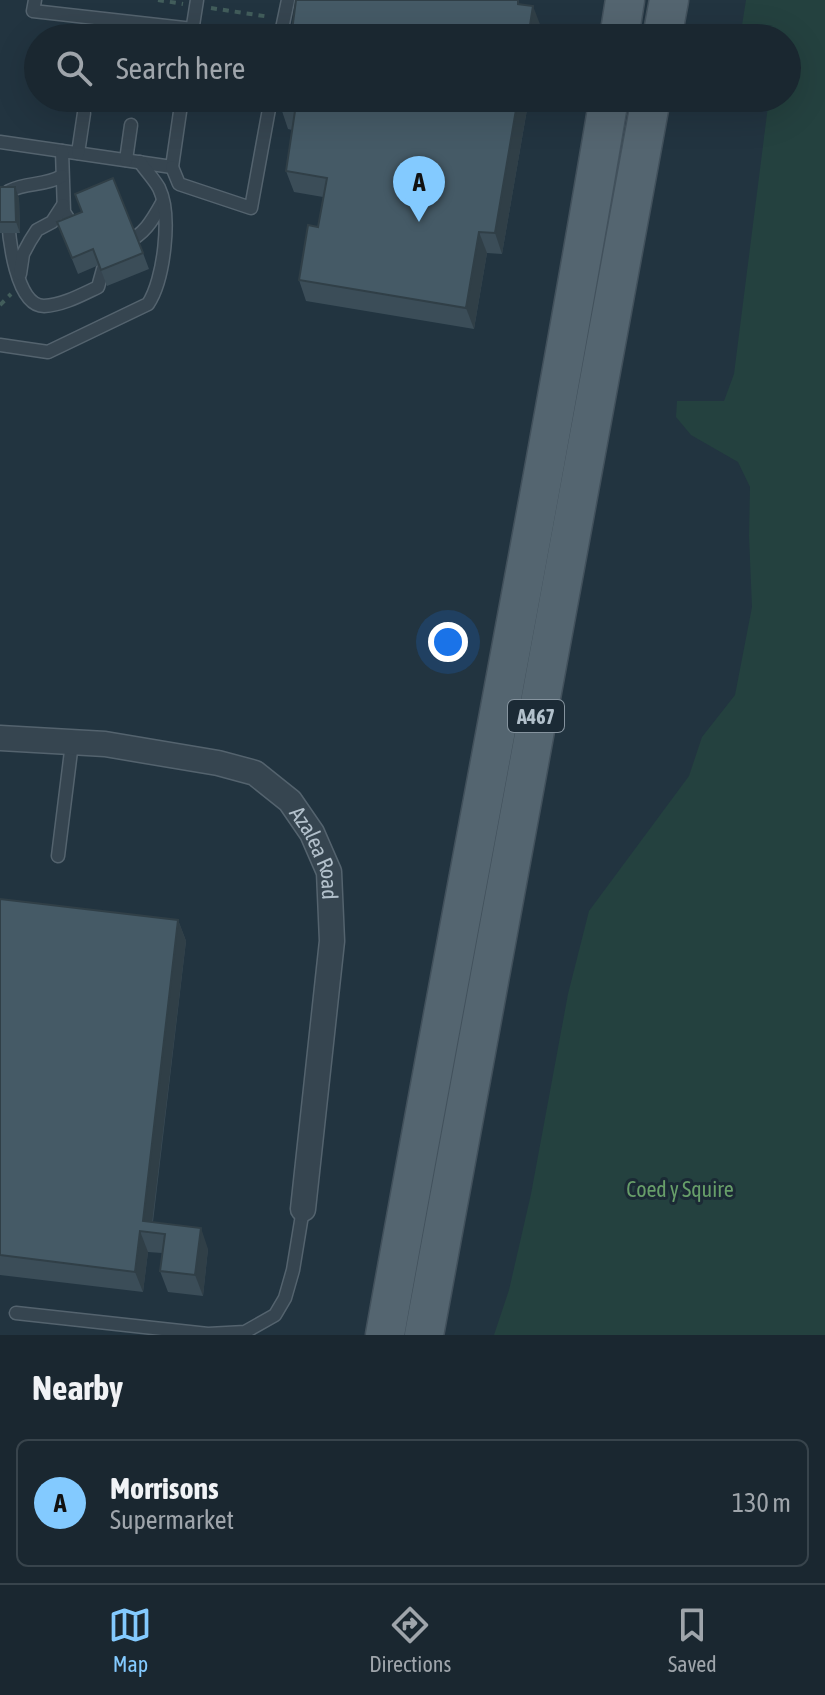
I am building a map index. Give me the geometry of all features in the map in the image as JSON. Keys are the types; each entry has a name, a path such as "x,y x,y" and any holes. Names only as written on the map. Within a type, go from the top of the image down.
{"main road":[{"path":"621,24 625,0"},
{"path":"665,24 669,0"},
{"name":"A467","path":"385,1335 564,362 607,112"},
{"name":"A467","path":"424,1335 648,112"}],"street":[{"name":"Azalea Road","path":"0,738 105,744 218,763 255,773 290,801 312,833 329,872 332,941 303,1209"}],"lane":[{"path":"35,0 33,11 127,24"},
{"path":"283,24 288,0"},
{"path":"193,24 196,3"},
{"path":"180,112 172,167 179,184 251,208 268,112"},
{"path":"78,153 84,113"},
{"path":"126,160 131,125"},
{"path":"0,142 172,167"},
{"path":"62,151 63,205 70,223 85,238"},
{"path":"0,345 48,352 148,304 156,291 166,228 160,190 140,162"},
{"path":"62,176 51,182 24,183 9,191 9,236 13,261 32,301 41,306 67,301 98,287 111,249 137,238 151,224 162,203"},
{"path":"19,278 23,254 30,241 37,230 52,222 63,205"},
{"path":"58,856 72,743"},
{"path":"16,1313 208,1335 245,1332 275,1315 285,1298 303,1209"}],"path":[{"path":"158,0 196,3 284,20"}],"green space":[{"name":"Coed y Squire","path":"746,0 825,0 825,1335 494,1335 509,1290 531,1194 568,994 589,911 689,776 702,737 735,695 752,607 750,487 738,462 691,435 676,417 677,401 724,401 734,374 767,112 801,112 801,24 742,24"}],"building":[{"path":"296,0 518,0 518,4 533,6 530,24 293,24"},
{"path":"295,112 516,112 495,233 479,232 466,308 299,280 308,225 318,227 327,178 286,171"},
{"path":"113,178 143,253 101,270 93,249 72,258 57,222 82,212 75,194"},
{"path":"0,187 15,187 16,222 0,222"},
{"path":"0,899 178,920 143,1221 201,1228 195,1275 160,1271 165,1234 140,1231 135,1272 0,1255"}],"place":[{"name":"Morrisons","path":"419,222"}]}
